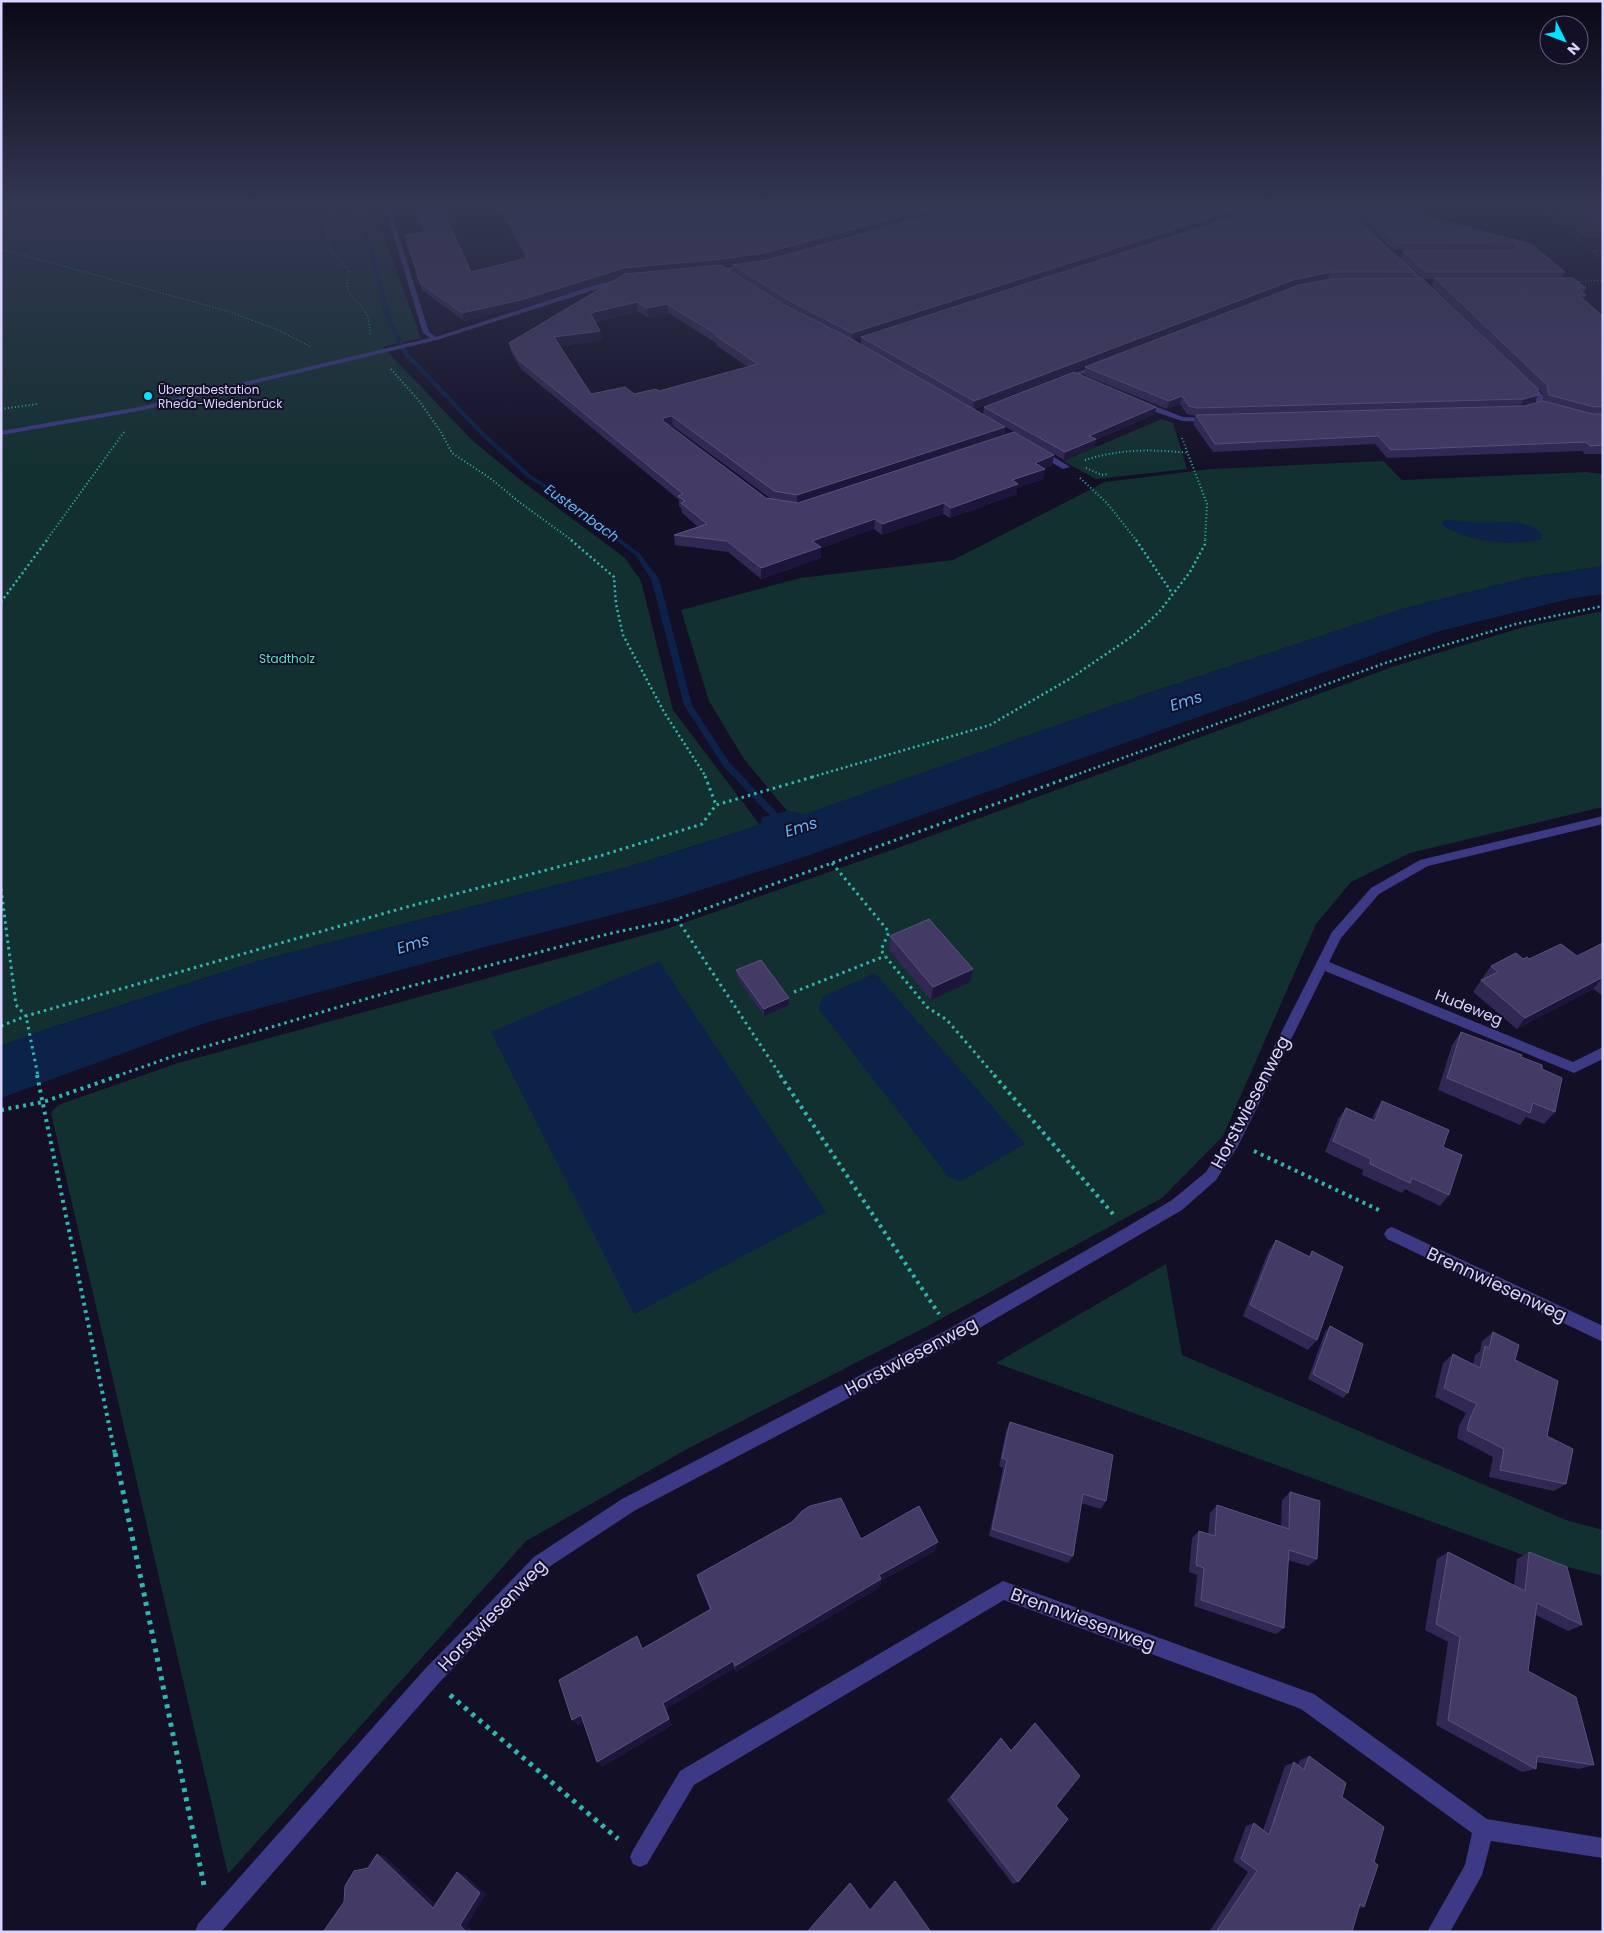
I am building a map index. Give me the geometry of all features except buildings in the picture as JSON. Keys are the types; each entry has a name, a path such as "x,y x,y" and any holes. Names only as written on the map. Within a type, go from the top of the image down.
{"street":[{"path":"414,297 426,333 435,339"},
{"path":"1,433 139,408 435,339 563,297"},
{"path":"1056,382 1110,361"},
{"path":"1074,375 1082,379"},
{"path":"1521,377 1540,396 1539,406"},
{"path":"1132,400 1182,419 1224,420"},
{"path":"1520,411 1539,406 1547,408"},
{"path":"1032,447 1066,467"},
{"name":"Horstwiesenweg","path":"211,1929 432,1677 540,1563 628,1505 953,1335 1177,1206 1211,1176 1233,1142 1336,935 1375,891 1424,863 1603,820"},
{"name":"Hudeweg","path":"1321,964 1574,1068 1603,1052"},
{"name":"Brennwiesenweg","path":"1392,1234 1603,1334"},
{"name":"Brennwiesenweg","path":"640,1857 687,1778 1003,1590 1307,1700 1483,1828 1603,1848"},
{"path":"1438,1932 1475,1868 1483,1828"}],"path":[{"path":"180,297 243,315 272,326 323,354 332,363"},
{"path":"351,297 365,311 370,320 370,337 383,351 393,371 420,402 441,432 452,453 490,478 519,502 573,541 614,577 616,604 623,635 664,712 708,781 716,805"},
{"path":"1,602 86,487 139,408"},
{"path":"1,1026 26,1016 403,908 603,856 702,824 716,805 990,725 1071,678 1134,635 1159,612 1172,592 1190,572 1205,544 1207,504 1178,426 1182,419"},
{"path":"1066,467 1102,454 1148,448 1188,453"},
{"path":"1076,464 1102,475 1109,474"},
{"path":"1066,467 1096,490 1135,538 1172,592"},
{"path":"1,1110 43,1102 174,1056 396,990 608,934 677,919 1388,662 1516,624 1603,606"},
{"path":"832,863 889,932 881,950 885,956 927,1007 947,1020 1130,1233"},
{"path":"1,889 16,1005 26,1016 28,1024 211,1929"},
{"path":"677,919 953,1335"},
{"path":"794,992 885,956"},
{"path":"1233,1142 1380,1209 1392,1234"},
{"path":"432,1677 464,1708 640,1857"}],"green space":[{"name":"Stadtholz","path":"1,297 406,297 421,338 383,347 472,440 519,479 625,558 641,581 673,710 760,825 628,867 258,961 44,1030 1,1046"},
{"path":"1162,419 1173,423 1187,469 1096,479 1063,461"},
{"path":"1383,461 1402,480 1586,472 1603,474 1603,566 1526,578 1406,608 1140,696 805,815 787,811 744,759 709,701 681,610 800,578 953,560 1105,482 1211,469"},
{"path":"1603,611 1603,807 1410,853 1351,882 1316,924 1223,1136 1162,1198 924,1328 687,1449 526,1541 228,1874 51,1113 58,1105 175,1064 666,929 903,846 1395,666 1524,627"},
{"path":"1166,1264 1182,1355 1566,1520 1603,1530 1603,1576 1529,1557 996,1363"}],"water":[{"path":"1443,520 1478,523 1520,523 1536,529 1542,534 1541,539 1504,543 1477,539 1453,531 1442,525"},
{"name":"Ems","path":"1603,566 1603,594 1569,599 1440,631 804,857 663,902 485,947 205,1023 1,1098 1,1046 44,1030 258,961 628,867 760,825 762,817 787,811 805,814 1140,696 1406,608 1526,578"},
{"path":"659,961 826,1212 634,1314 491,1032"},
{"path":"875,973 1025,1144 960,1182 948,1176 819,1009 822,997"}],"waterway":[{"name":"Eusternbach","path":"383,297 389,320 407,355 484,435 530,477 565,498 638,555 655,579 688,705 726,764 782,823"}],"place":[{"name":"Übergabestation Rheda-Wiedenbrück","path":"148,396"}]}
